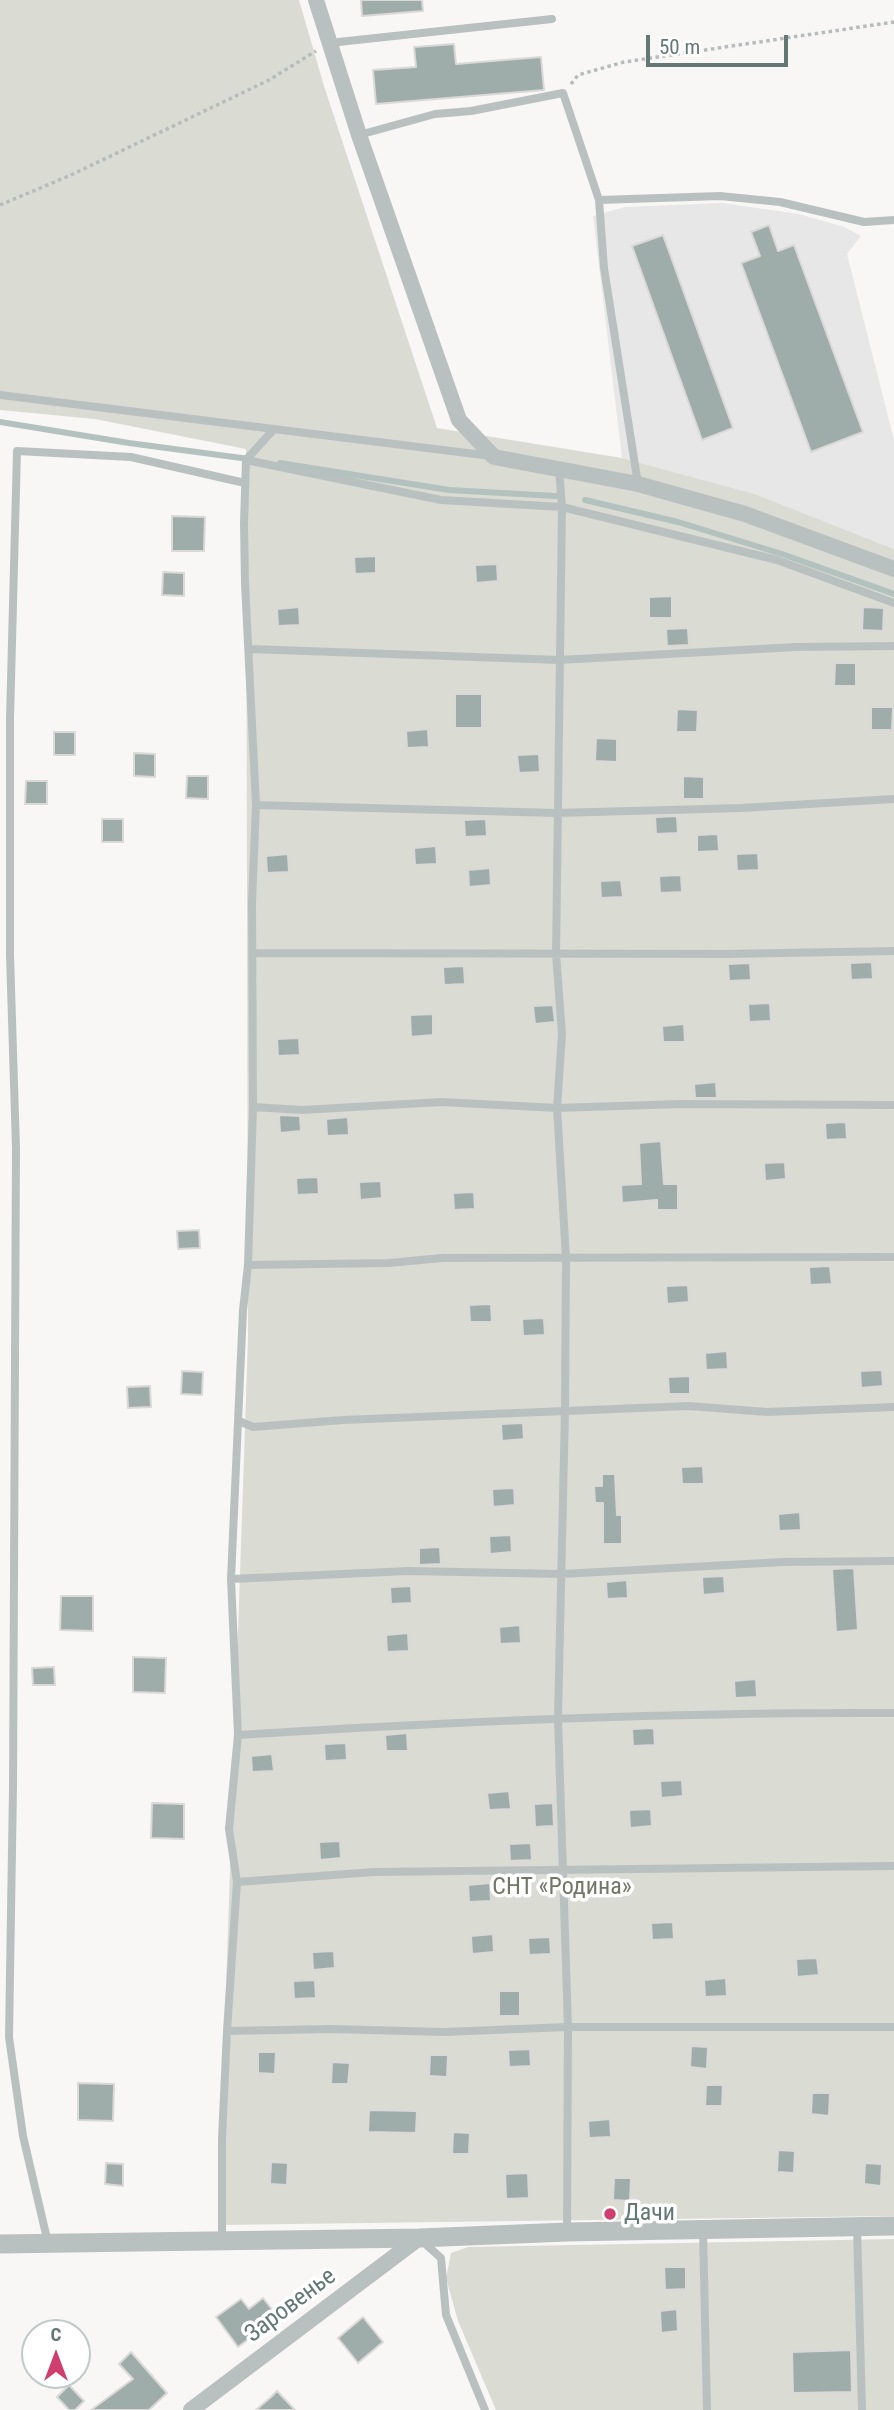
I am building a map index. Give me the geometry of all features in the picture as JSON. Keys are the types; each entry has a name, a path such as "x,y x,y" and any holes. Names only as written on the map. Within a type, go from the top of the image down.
{"street":[{"path":"316,0 359,135 459,421 494,457 638,484 745,514 894,569"},
{"path":"0,2244 419,2238 567,2232 894,2226"},
{"name":"Заровенье","path":"191,2410 419,2238"}],"lane":[{"path":"328,43 552,19"},
{"path":"359,135 435,114 471,111 563,93 598,200 604,268 638,484"},
{"path":"598,200 720,195 780,202 864,222 894,220"},
{"path":"0,395 494,457"},
{"path":"222,2240 222,2138 237,1882 229,1829 238,1735 231,1579 243,1310 248,1265 253,1107 252,903 256,806 244,523 245,483 246,460 274,429"},
{"path":"48,2244 23,2136 9,2037 16,1149 10,955 10,719 17,451 131,457 245,483"},
{"path":"246,460 441,500 562,508 777,560 894,603"},
{"path":"559,468 562,508 556,954 562,1034 557,1108 566,1258 558,1718 568,2027 567,2232"},
{"path":"249,649 559,660 783,648 894,646"},
{"path":"256,806 557,813 741,808 894,799"},
{"path":"253,953 894,951"},
{"path":"253,1107 302,1110 441,1102 557,1108 681,1104 894,1105"},
{"path":"248,1265 389,1264 442,1258 894,1257"},
{"path":"239,1421 254,1427 343,1420 689,1406 767,1412 894,1407"},
{"path":"231,1579 409,1571 562,1573 783,1562 894,1561"},
{"path":"238,1735 558,1718 894,1713"},
{"path":"237,1882 374,1872 894,1866"},
{"path":"227,2031 331,2029 444,2032 568,2027 894,2027"},
{"path":"857,2227 862,2410"},
{"path":"703,2230 707,2410"},
{"path":"419,2238 441,2258 446,2315 485,2410"}],"path":[{"path":"563,93 578,75 624,61 894,22"},
{"path":"0,205 71,175 270,80 328,43"}],"shaded area":[{"path":"722,203 799,214 844,227 861,236 847,254 894,440 894,549 755,494 622,458 593,216 625,207"}],"green space":[{"name":"СНТ «Родина»","path":"0,0 299,0 324,86 437,428 622,458 755,494 894,549 894,2216 218,2225 248,1338 246,449 95,419 0,410"},
{"path":"894,2239 894,2410 496,2410 458,2321 446,2278 451,2253 468,2247"}],"building":[{"path":"361,0 422,0 423,11 362,16"},
{"path":"454,44 456,64 541,57 544,90 376,104 373,70 416,67 414,47"},
{"path":"769,225 778,251 794,245 863,432 811,452 741,263 760,256 751,232"},
{"path":"663,235 733,428 702,440 632,246"},
{"path":"172,516 205,517 204,551 172,551"},
{"path":"376,556 376,573 355,574 354,557"},
{"path":"497,564 498,581 476,583 475,565"},
{"path":"163,572 184,573 184,596 162,595"},
{"path":"672,596 672,618 649,618 649,597"},
{"path":"299,607 300,625 278,626 277,609"},
{"path":"863,607 884,608 883,631 862,630"},
{"path":"688,628 689,645 667,646 666,629"},
{"path":"835,663 856,663 856,686 834,686"},
{"path":"455,694 482,694 482,728 455,728"},
{"path":"871,707 893,707 892,730 871,730"},
{"path":"677,709 698,710 697,732 676,732"},
{"path":"428,729 429,747 407,748 406,731"},
{"path":"54,732 75,732 75,755 54,755"},
{"path":"596,738 617,739 617,762 595,761"},
{"path":"134,753 155,754 155,777 134,776"},
{"path":"539,754 540,772 519,773 517,755"},
{"path":"187,776 208,776 208,799 186,798"},
{"path":"683,776 704,777 704,799 683,799"},
{"path":"26,781 47,781 47,804 25,804"},
{"path":"677,816 678,833 656,834 655,817"},
{"path":"102,819 123,819 123,842 102,842"},
{"path":"486,819 487,836 465,837 464,820"},
{"path":"718,834 719,851 697,852 697,835"},
{"path":"436,846 437,864 415,865 414,848"},
{"path":"758,853 759,870 737,871 736,854"},
{"path":"288,854 289,872 267,873 266,856"},
{"path":"490,868 491,885 469,887 468,870"},
{"path":"681,875 682,892 660,893 659,876"},
{"path":"621,880 623,897 601,898 600,881"},
{"path":"872,962 873,979 851,980 850,963"},
{"path":"750,963 751,980 729,981 728,964"},
{"path":"464,966 465,984 444,985 443,967"},
{"path":"770,1003 771,1021 749,1022 748,1004"},
{"path":"553,1005 555,1022 535,1024 533,1006"},
{"path":"433,1014 433,1035 411,1037 410,1015"},
{"path":"684,1024 685,1042 663,1042 662,1026"},
{"path":"299,1038 300,1055 278,1056 277,1039"},
{"path":"716,1082 717,1098 695,1098 694,1084"},
{"path":"279,1115 300,1116 301,1131 280,1133"},
{"path":"348,1117 349,1135 327,1136 326,1119"},
{"path":"846,1122 847,1139 826,1140 825,1123"},
{"path":"661,1141 664,1184 678,1184 678,1210 657,1210 657,1200 622,1203 621,1185 641,1184 639,1143"},
{"path":"785,1162 786,1179 765,1181 764,1163"},
{"path":"318,1177 319,1194 297,1195 296,1178"},
{"path":"381,1181 382,1198 360,1200 359,1182"},
{"path":"474,1192 475,1209 454,1210 453,1193"},
{"path":"199,1230 200,1248 178,1249 177,1231"},
{"path":"830,1266 832,1284 810,1285 809,1267"},
{"path":"688,1285 689,1302 667,1304 666,1286"},
{"path":"491,1304 492,1322 470,1322 469,1305"},
{"path":"544,1318 545,1335 523,1336 522,1319"},
{"path":"727,1351 728,1369 706,1370 705,1353"},
{"path":"882,1370 883,1386 861,1388 860,1371"},
{"path":"182,1371 203,1372 202,1395 181,1394"},
{"path":"690,1376 690,1394 669,1394 668,1377"},
{"path":"150,1386 151,1407 128,1408 127,1387"},
{"path":"523,1423 524,1439 502,1441 501,1424"},
{"path":"703,1466 704,1484 682,1484 681,1467"},
{"path":"602,1474 615,1474 617,1515 622,1515 622,1544 603,1544 603,1503 595,1503 594,1486 602,1486"},
{"path":"514,1488 515,1505 493,1507 492,1489"},
{"path":"800,1512 801,1530 779,1531 778,1514"},
{"path":"511,1535 512,1552 490,1554 489,1536"},
{"path":"440,1547 441,1564 419,1565 419,1548"},
{"path":"854,1568 858,1630 836,1632 832,1569"},
{"path":"724,1576 725,1593 703,1595 702,1577"},
{"path":"627,1580 628,1598 607,1599 606,1582"},
{"path":"411,1586 412,1603 391,1604 390,1587"},
{"path":"61,1596 93,1596 93,1631 60,1630"},
{"path":"520,1625 521,1643 500,1644 499,1627"},
{"path":"408,1633 409,1651 387,1652 386,1635"},
{"path":"133,1657 166,1658 165,1693 133,1692"},
{"path":"54,1667 55,1685 33,1685 32,1668"},
{"path":"756,1679 757,1697 735,1698 734,1681"},
{"path":"654,1728 655,1745 633,1746 632,1729"},
{"path":"407,1733 408,1751 386,1751 385,1735"},
{"path":"346,1743 347,1760 325,1761 324,1744"},
{"path":"272,1754 274,1771 252,1772 251,1756"},
{"path":"682,1780 683,1796 661,1798 660,1781"},
{"path":"509,1791 511,1809 489,1810 487,1793"},
{"path":"152,1803 184,1804 184,1839 151,1838"},
{"path":"553,1803 554,1826 535,1827 534,1804"},
{"path":"651,1809 652,1826 630,1828 629,1810"},
{"path":"340,1841 341,1858 320,1860 319,1842"},
{"path":"531,1843 532,1860 510,1861 509,1844"},
{"path":"490,1883 491,1901 469,1902 468,1885"},
{"path":"673,1922 674,1939 652,1940 651,1923"},
{"path":"493,1934 494,1952 472,1954 471,1936"},
{"path":"550,1937 551,1954 529,1955 528,1938"},
{"path":"334,1951 335,1968 313,1970 312,1952"},
{"path":"817,1958 819,1975 797,1977 796,1959"},
{"path":"726,1978 727,1996 705,1997 704,1980"},
{"path":"315,1980 316,1998 294,1999 293,1981"},
{"path":"499,1991 520,1991 520,2016 499,2016"},
{"path":"691,2046 708,2047 707,2069 690,2067"},
{"path":"530,2049 531,2066 509,2067 508,2050"},
{"path":"258,2052 276,2052 275,2074 258,2073"},
{"path":"430,2055 448,2055 447,2077 429,2076"},
{"path":"332,2062 350,2063 348,2084 331,2084"},
{"path":"78,2083 114,2084 113,2121 78,2120"},
{"path":"706,2085 723,2085 722,2106 705,2106"},
{"path":"812,2093 830,2093 829,2116 811,2114"},
{"path":"369,2110 417,2111 416,2133 368,2132"},
{"path":"610,2119 611,2137 589,2138 588,2121"},
{"path":"453,2132 470,2133 469,2154 452,2154"},
{"path":"778,2150 795,2151 794,2173 777,2172"},
{"path":"271,2162 288,2163 287,2185 270,2184"},
{"path":"106,2163 123,2164 123,2186 105,2184"},
{"path":"865,2163 882,2164 881,2186 864,2184"},
{"path":"528,2173 529,2198 506,2199 505,2174"},
{"path":"614,2178 631,2178 630,2201 613,2200"},
{"path":"664,2267 686,2267 686,2289 665,2290"},
{"path":"263,2298 278,2317 238,2347 216,2317 241,2299 249,2309"},
{"path":"677,2309 678,2331 661,2333 660,2311"},
{"path":"363,2317 383,2342 358,2363 338,2338"},
{"path":"851,2350 852,2392 793,2393 792,2352"},
{"path":"131,2352 167,2393 149,2410 91,2410 133,2379 119,2364"},
{"path":"65,2389 73,2389 84,2401 75,2410 69,2410 57,2397"},
{"path":"277,2391 295,2410 256,2410 271,2397"}],"waterway":[{"path":"0,422 249,459"},
{"path":"280,463 449,490 555,496"},
{"path":"585,500 678,522 782,554 894,594"}],"place":[{"name":"Дачи","path":"610,2214"}]}
